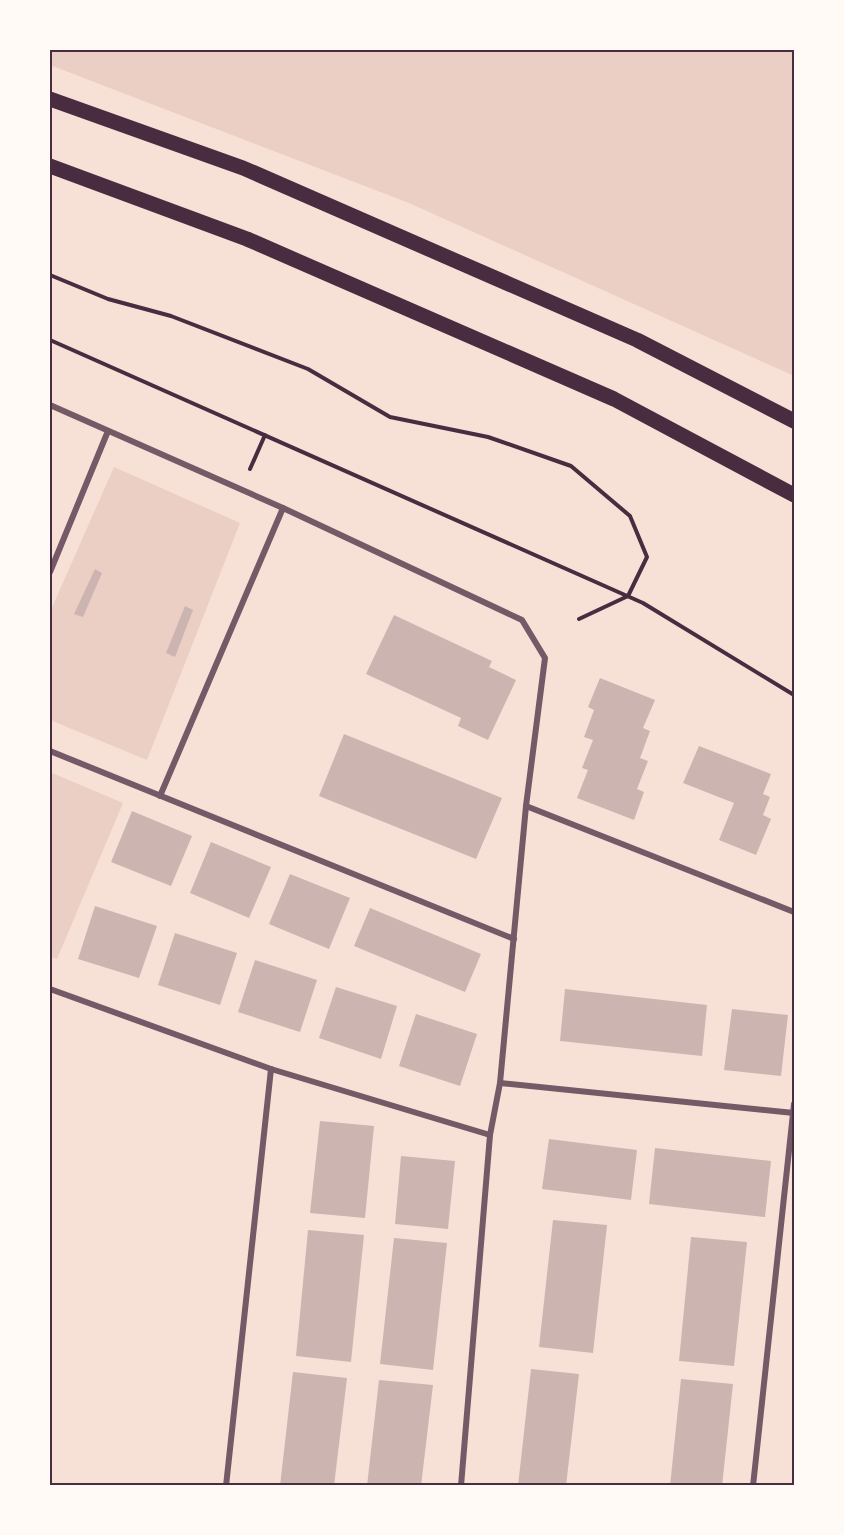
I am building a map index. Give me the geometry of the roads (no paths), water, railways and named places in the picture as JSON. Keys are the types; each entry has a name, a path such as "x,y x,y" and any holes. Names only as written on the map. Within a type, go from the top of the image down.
{"main road":[{"path":"50,99 265,177 637,340 795,421"},
{"path":"50,166 247,239 614,399 795,495"}],"street":[{"path":"50,405 283,508 522,620 544,658 526,806 500,1083 490,1135 461,1485"},
{"path":"50,572 108,431"},
{"path":"160,796 283,508"},
{"path":"50,751 514,939"},
{"path":"526,806 795,912"},
{"path":"50,989 271,1069 490,1135"},
{"path":"226,1485 271,1069"},
{"path":"500,1083 794,1113"},
{"path":"753,1485 795,1104"}]}
